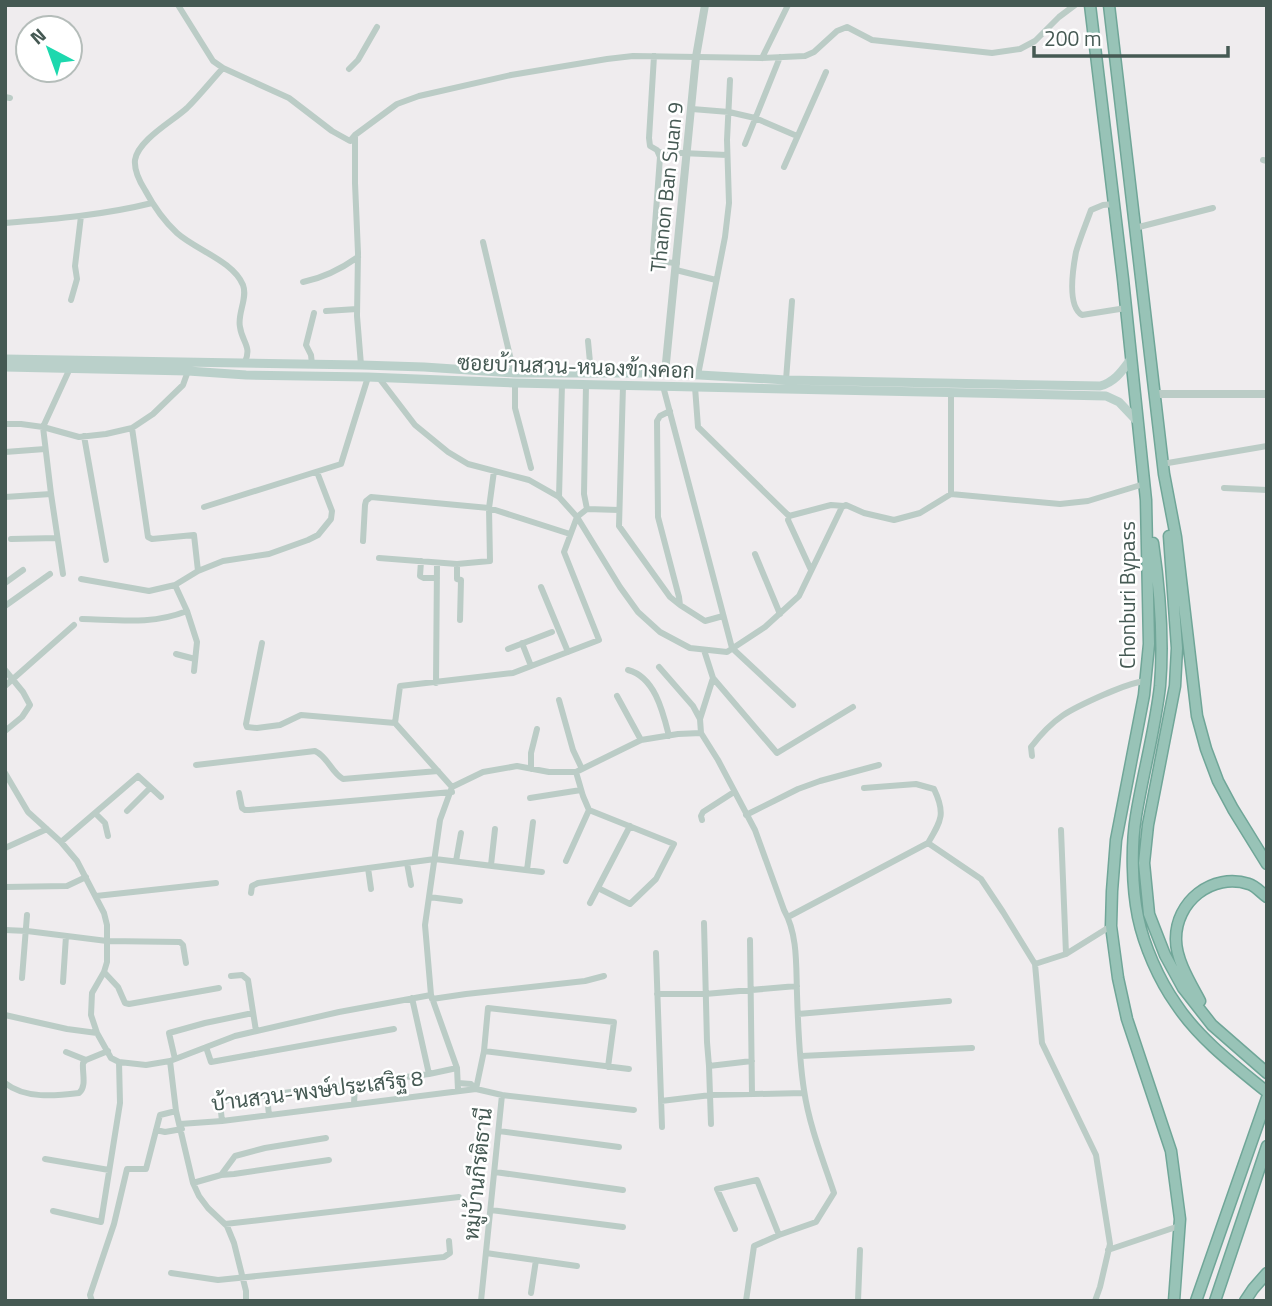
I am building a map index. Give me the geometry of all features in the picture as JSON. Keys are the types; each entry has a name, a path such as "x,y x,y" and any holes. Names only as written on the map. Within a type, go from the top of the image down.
{"highway":[{"name":"Chonburi Bypass","path":"1090,5 1146,500 1149,644 1146,681 1116,839 1111,926 1127,1018 1171,1151 1180,1219 1174,1301"},
{"path":"1109,5 1163,469 1177,648 1173,698 1148,825 1144,863 1149,914 1165,955 1183,988 1212,1025 1267,1073"},
{"path":"1163,469 1176,537 1197,716 1218,781 1267,864"},
{"path":"1146,500 1160,600 1162,658 1155,720 1135,819 1133,869 1138,917 1153,964 1176,1004 1202,1035 1234,1066 1267,1092"},
{"path":"1212,1025 1182,965 1176,941 1180,916 1191,898 1208,886 1229,880 1252,885 1267,897"},
{"path":"1196,1301 1267,1098"},
{"path":"1215,1301 1267,1146"},
{"path":"1245,1301 1267,1273"}],"main road":[{"name":"ซอยบ้านสวน-หนองข้างคอก","path":"5,359 302,377 1106,396 1119,402 1137,421"},
{"name":"ซอยบ้านสวน-หนองข้างคอก","path":"5,367 245,362 424,367 514,373 666,373 786,380 1100,386 1119,376 1131,359"},
{"path":"302,377 308,364"},
{"path":"663,386 666,373"}],"street":[{"path":"178,5 213,61 289,98 332,131 350,141 397,104 419,96 511,75 633,56 805,56 847,27 872,40 992,52 1020,49 1035,41 1075,5"},
{"name":"Thanon Ban Suan 9","path":"666,373 696,57 705,5"},
{"path":"762,58 788,5"},
{"path":"349,69 358,60 377,27"},
{"path":"654,57 650,146 658,152 727,155"},
{"path":"745,144 780,57"},
{"path":"223,68 186,109 145,141 135,159 139,179 152,202 175,231 230,269 242,283 245,291 239,326 247,344 248,355 245,362"},
{"path":"784,167 825,72"},
{"path":"698,375 729,204 727,140 730,80"},
{"path":"692,109 729,112 755,118 797,136"},
{"path":"355,135 357,309 361,365"},
{"path":"658,152 660,157 653,252 655,258 716,280"},
{"path":"5,223 120,211 152,202"},
{"path":"1114,204 1091,210 1076,252 1072,293 1075,308 1082,315 1126,308"},
{"path":"1135,228 1213,208"},
{"path":"71,300 77,279 75,266 81,216"},
{"path":"483,242 514,373"},
{"path":"303,282 345,267 358,257"},
{"path":"786,380 792,301"},
{"path":"326,311 357,309"},
{"path":"308,364 311,355 306,345 314,313"},
{"path":"588,341 592,373"},
{"path":"63,573 43,427 71,364"},
{"path":"5,424 43,427 79,436 132,428 153,414 183,385 188,371"},
{"path":"204,507 338,466 342,462 368,377"},
{"path":"379,377 415,425 448,452 468,464 529,480 559,497 577,517 638,612 660,632 690,648 727,652 780,614 799,596 842,509"},
{"path":"514,383 515,408 531,468"},
{"path":"559,497 562,384"},
{"path":"586,385 584,494 587,509"},
{"path":"623,386 619,526 670,597 705,621 723,616"},
{"path":"663,386 732,648 793,705"},
{"path":"695,387 698,427 789,516 788,520 811,570"},
{"path":"951,392 951,494"},
{"path":"1154,394 1267,394"},
{"path":"670,411 660,416 657,421 658,517 680,605"},
{"path":"132,428 148,537 152,539 194,535 198,571"},
{"path":"84,436 106,560"},
{"path":"1163,469 1267,446"},
{"path":"5,452 45,449"},
{"path":"379,558 457,565 491,561 489,508 494,471"},
{"path":"80,579 149,591 175,585 222,561 269,554 314,537 328,522 332,511 317,472"},
{"path":"789,516 831,505 842,509 851,506 864,513 894,520 920,513 951,494 1060,504 1088,501 1144,484"},
{"path":"1224,488 1267,490"},
{"path":"5,497 51,494"},
{"path":"363,541 365,505 371,497 489,508 570,534"},
{"path":"395,723 400,686 513,673 600,640 564,552 577,517 587,509 619,510"},
{"path":"11,539 57,538"},
{"path":"755,554 780,614"},
{"path":"421,561 420,576 437,578"},
{"path":"436,683 437,563"},
{"path":"457,565 457,579 461,580 460,621"},
{"path":"5,583 23,570"},
{"path":"5,607 50,574"},
{"path":"175,585 197,642 194,671"},
{"path":"541,587 568,652"},
{"path":"82,619 154,621 187,611"},
{"path":"5,686 74,625"},
{"path":"508,649 552,632"},
{"path":"262,643 247,727 280,725 301,715 395,723 452,790"},
{"path":"523,643 531,666"},
{"path":"704,650 713,678 777,753 853,707"},
{"path":"176,654 195,659"},
{"path":"659,667 693,706 700,719"},
{"path":"5,670 30,705 22,717 5,731"},
{"path":"628,670 636,672 650,687 664,715 669,736"},
{"path":"713,678 700,719 701,733 755,830 790,921 795,946 804,1093 834,1193 816,1222 754,1246 746,1301"},
{"path":"1032,756 1031,747 1061,716 1119,687 1146,681"},
{"path":"617,696 641,740"},
{"path":"559,700 579,770 581,790 589,810 566,861"},
{"path":"531,769 531,753 537,730"},
{"path":"239,793 242,808 245,810 452,790 484,772 517,766 549,772 579,770 641,740 701,733"},
{"path":"196,765 315,751 321,754 333,771 343,779 438,771"},
{"path":"746,815 820,781 879,765"},
{"path":"5,773 28,812 61,842 77,861 104,913 107,925 107,962 92,993 91,1015 97,1033 111,1058 120,1062 146,1065 172,1060 235,1036 412,998 585,981 604,976"},
{"path":"61,842 138,776 161,797"},
{"path":"788,917 928,843 940,822 940,803 934,789 916,784 863,788"},
{"path":"127,811 150,788"},
{"path":"452,790 440,820 425,925 431,997 457,1068 458,1087"},
{"path":"530,799 581,790"},
{"path":"702,820 703,812 734,792"},
{"path":"589,810 674,844 656,879 629,904 598,888"},
{"path":"95,813 105,823 108,836"},
{"path":"527,870 533,822"},
{"path":"590,903 630,826"},
{"path":"491,865 495,829"},
{"path":"5,848 47,830"},
{"path":"1061,830 1066,954"},
{"path":"456,861 461,833"},
{"path":"928,843 981,879 1035,964 1042,1042 1096,1155 1110,1244 1095,1301"},
{"path":"251,893 252,886 258,883 435,859 542,872"},
{"path":"407,863 411,885"},
{"path":"368,868 371,889"},
{"path":"5,887 67,886 86,877"},
{"path":"96,895 216,883"},
{"path":"429,897 460,901"},
{"path":"22,978 27,915"},
{"path":"704,923 706,1042 711,1124"},
{"path":"1035,964 1066,954 1111,926"},
{"path":"5,930 107,941 180,942 183,945 186,964"},
{"path":"64,982 66,936"},
{"path":"750,940 752,1094"},
{"path":"656,953 662,1127"},
{"path":"104,972 118,987 125,1003 129,1004 219,988"},
{"path":"231,976 242,975 248,980 256,1031"},
{"path":"657,994 797,986"},
{"path":"412,998 429,1074"},
{"path":"798,1014 949,1001"},
{"path":"476,1089 484,1051 488,1008 614,1022 608,1067"},
{"path":"246,1301 234,1243 225,1224 199,1196 194,1183 176,1111 169,1034 253,1013"},
{"path":"5,1015 97,1033"},
{"path":"206,1047 211,1062 394,1029"},
{"path":"801,1056 972,1048"},
{"path":"5,1083 28,1094 79,1093 83,1089 83,1063 108,1051"},
{"path":"484,1051 629,1069"},
{"path":"66,1052 86,1060"},
{"path":"54,1211 101,1222 120,1103 120,1062"},
{"path":"709,1066 752,1062"},
{"path":"222,1121 220,1101 457,1068"},
{"path":"354,1104 355,1084"},
{"name":"หมู่บ้านกีรติธานี","path":"458,1087 502,1095 481,1301"},
{"name":"บ้านสวน-พงษ์ประเสริฐ 8","path":"156,1130 165,1132 181,1127 458,1087"},
{"path":"661,1101 710,1094 804,1093"},
{"path":"502,1095 634,1110"},
{"path":"267,1096 269,1115"},
{"path":"91,1298 114,1224 127,1170 146,1168 160,1115 176,1111"},
{"path":"499,1131 619,1147"},
{"path":"221,1175 235,1156 326,1138"},
{"path":"45,1159 109,1170"},
{"path":"194,1183 221,1175 329,1160"},
{"path":"495,1172 623,1190"},
{"path":"735,1229 718,1189 757,1180 779,1235"},
{"path":"225,1224 459,1197"},
{"path":"491,1210 623,1227"},
{"path":"1108,1250 1180,1226"},
{"path":"171,1273 213,1280 444,1257 450,1253 449,1241"},
{"path":"858,1301 860,1250"},
{"path":"486,1253 577,1266"},
{"path":"531,1293 536,1260"}]}
